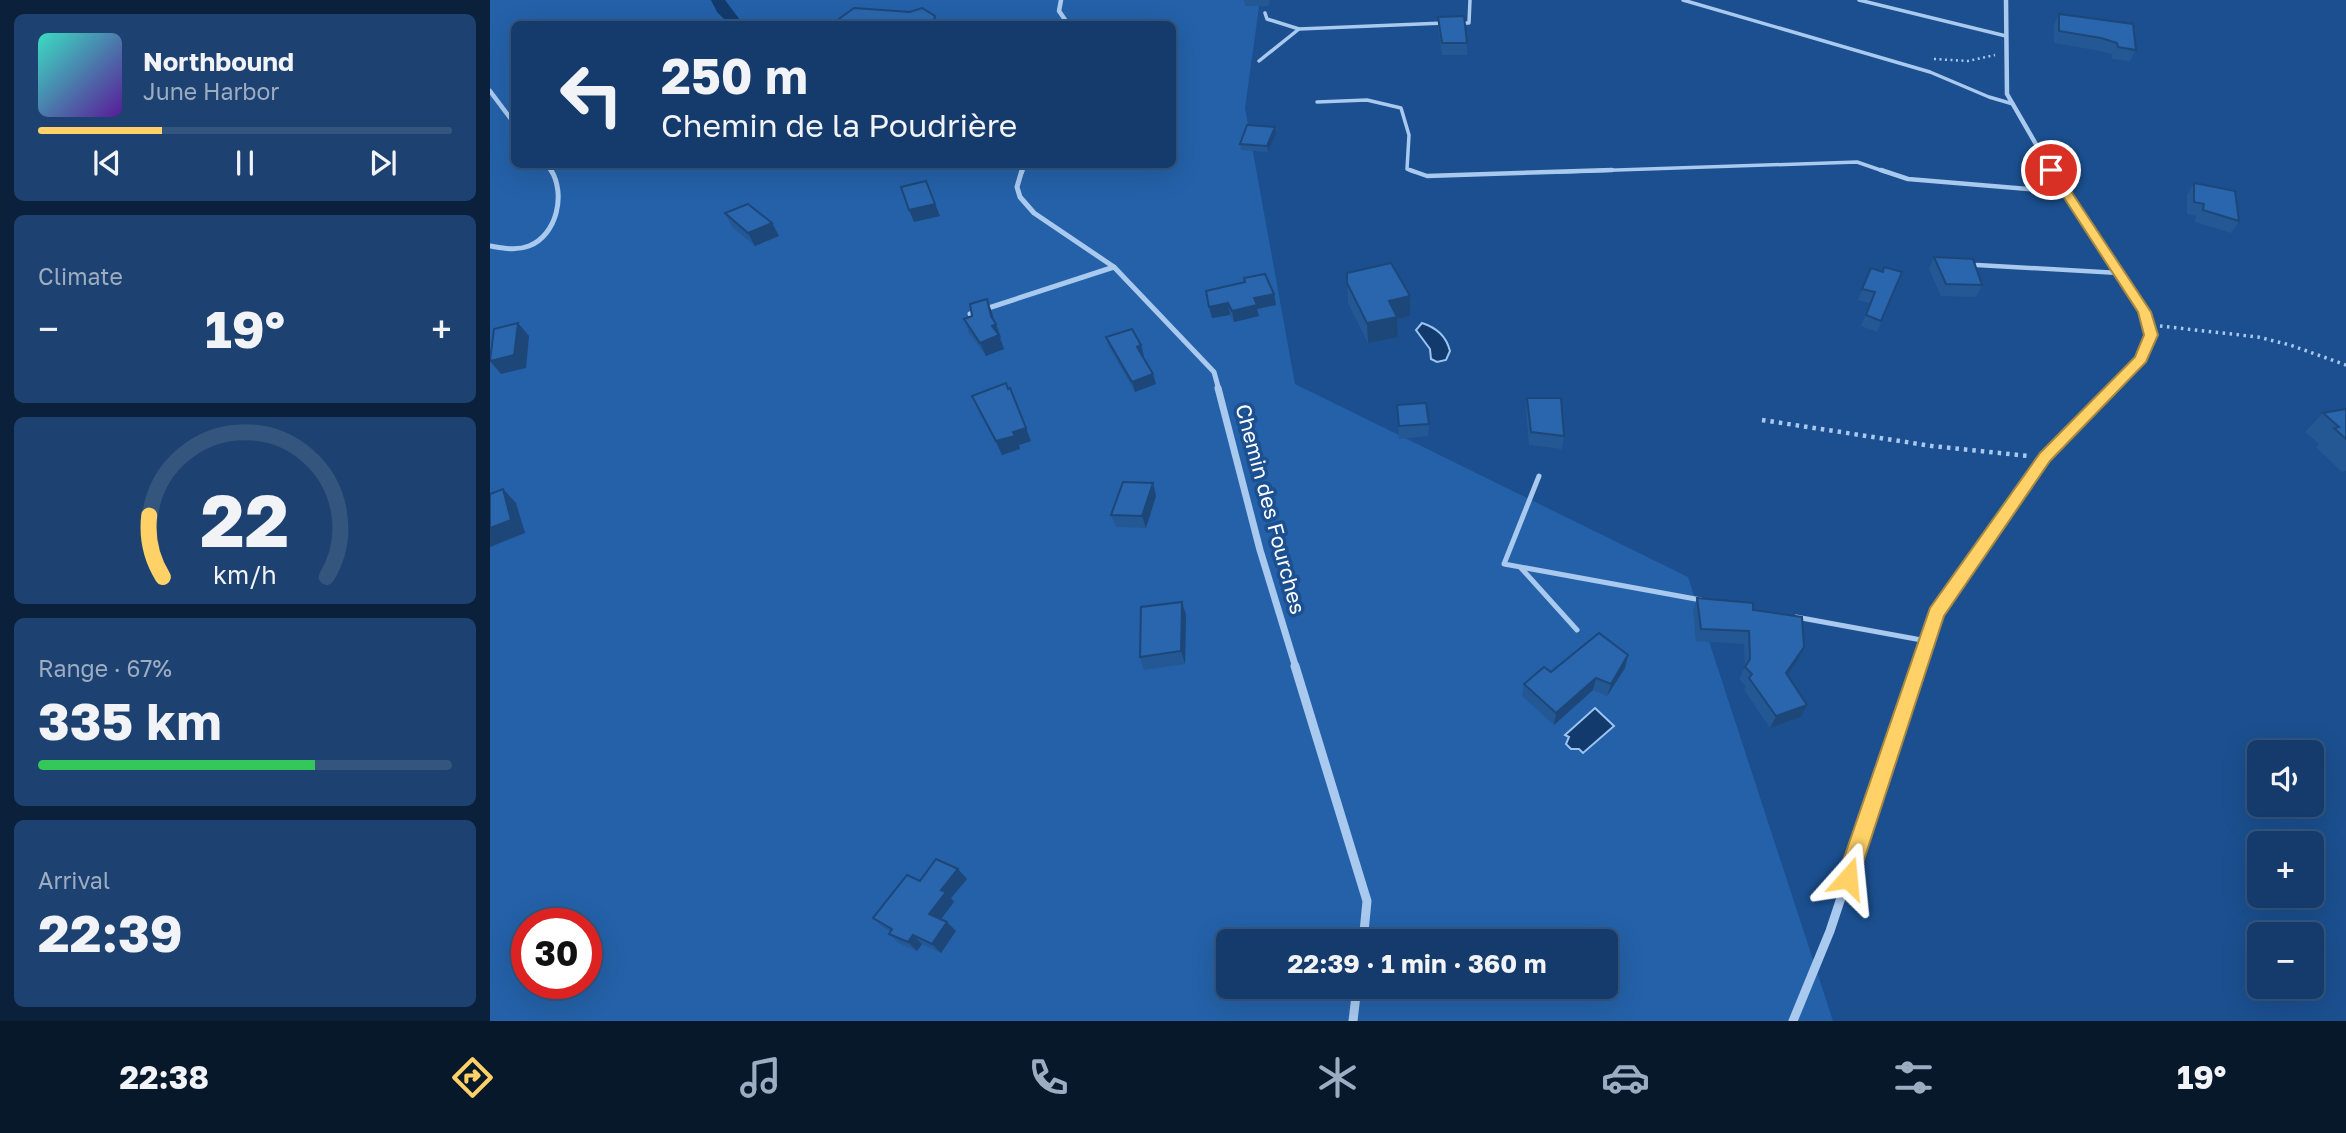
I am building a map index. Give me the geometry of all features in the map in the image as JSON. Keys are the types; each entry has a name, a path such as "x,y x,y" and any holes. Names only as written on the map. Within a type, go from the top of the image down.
{"street":[{"path":"1061,0 1059,11 1066,21"},
{"path":"1793,1021 1830,931 1936,613 2045,457 2141,359 2151,335 2144,312 2064,192 2007,94 2004,0"},
{"path":"490,91 511,119"},
{"path":"490,246 510,250 527,247 541,240 549,232 562,197 558,178 550,168"},
{"name":"Chemin des Fourches","path":"1023,168 1017,187 1020,197 1034,213 1114,267 1214,372 1260,550 1367,901 1364,929"},
{"path":"970,314 1114,267"},
{"path":"1353,1021 1356,999"}],"lane":[{"path":"1265,13 1266,19 1299,29 1469,23 1470,0"},
{"path":"1683,0 1930,72 1989,97 2013,104"},
{"path":"1859,0 2006,36"},
{"path":"1259,61 1299,29"},
{"path":"1317,102 1367,100 1401,108 1409,135 1407,169 1427,176 1857,162 1908,178 2064,192"},
{"path":"1978,265 2119,273"},
{"path":"1539,476 1504,564 1710,602"},
{"path":"1520,567 1577,630"},
{"path":"1791,617 1927,641"}],"path":[{"path":"1931,58 1968,61 2007,52"},
{"path":"2148,326 2199,328 2288,344 2346,365"},
{"path":"1762,420 1932,446 2045,457"}],"shaded area":[{"path":"490,0 1260,0 1245,108 1295,384 1688,577 1833,1021 490,1021"},
{"path":"1422,323 1436,330 1446,341 1450,351 1446,360 1437,362 1431,359 1430,349 1416,330"},
{"path":"1595,708 1614,726 1583,753 1579,749 1571,749 1566,744 1569,737 1565,735"}],"building":[{"path":"854,8 910,12 922,8 935,16 934,21 836,21"},
{"path":"2059,14 2133,24 2136,50 2118,47 2117,43 2101,38 2059,31"},
{"path":"1464,16 1467,43 1442,43 1438,17"},
{"path":"1247,125 1275,127 1267,146 1240,144"},
{"path":"926,181 935,204 909,210 901,187"},
{"path":"2194,183 2235,191 2239,221 2203,210 2204,204 2194,202"},
{"path":"748,204 772,223 748,233 725,213"},
{"path":"1934,257 1973,259 1982,285 1946,284"},
{"path":"1391,263 1410,296 1389,301 1397,317 1367,323 1347,283 1347,273"},
{"path":"1884,267 1902,272 1881,321 1866,315 1875,292 1862,289 1871,268 1883,272"},
{"path":"1265,274 1274,294 1254,298 1257,305 1232,311 1228,303 1209,307 1206,291 1245,282 1244,278"},
{"path":"987,299 996,324 992,326 999,335 980,343 964,319 972,316 970,304"},
{"path":"518,323 514,355 490,361 494,329"},
{"path":"1132,329 1141,345 1137,347 1153,374 1132,382 1106,337"},
{"path":"1006,383 1026,428 1013,432 1015,436 996,441 972,396"},
{"path":"1527,398 1561,398 1564,436 1531,432"},
{"path":"1426,403 1429,424 1399,426 1397,405"},
{"path":"2346,409 2346,439 2334,428 2339,427 2323,413"},
{"path":"1123,482 1153,483 1142,516 1111,515"},
{"path":"503,489 511,520 490,528 490,494"},
{"path":"1697,598 1753,603 1753,610 1802,617 1804,647 1786,673 1807,705 1776,716 1749,678 1752,674 1745,667 1750,659 1749,631 1701,629"},
{"path":"1182,602 1181,651 1140,657 1141,607"},
{"path":"1599,633 1628,655 1611,684 1596,678 1556,713 1524,684 1544,667 1551,672"},
{"path":"936,859 958,869 941,890 946,892 929,914 947,922 932,944 913,935 908,942 889,934 892,929 873,918 907,875 920,881"}],"waterway":[{"path":"718,0 733,21"}],"route":[{"path":"1848,878 1936,613 2021,488 2045,457 2141,359 2151,335 2144,312 2051,170"}]}
